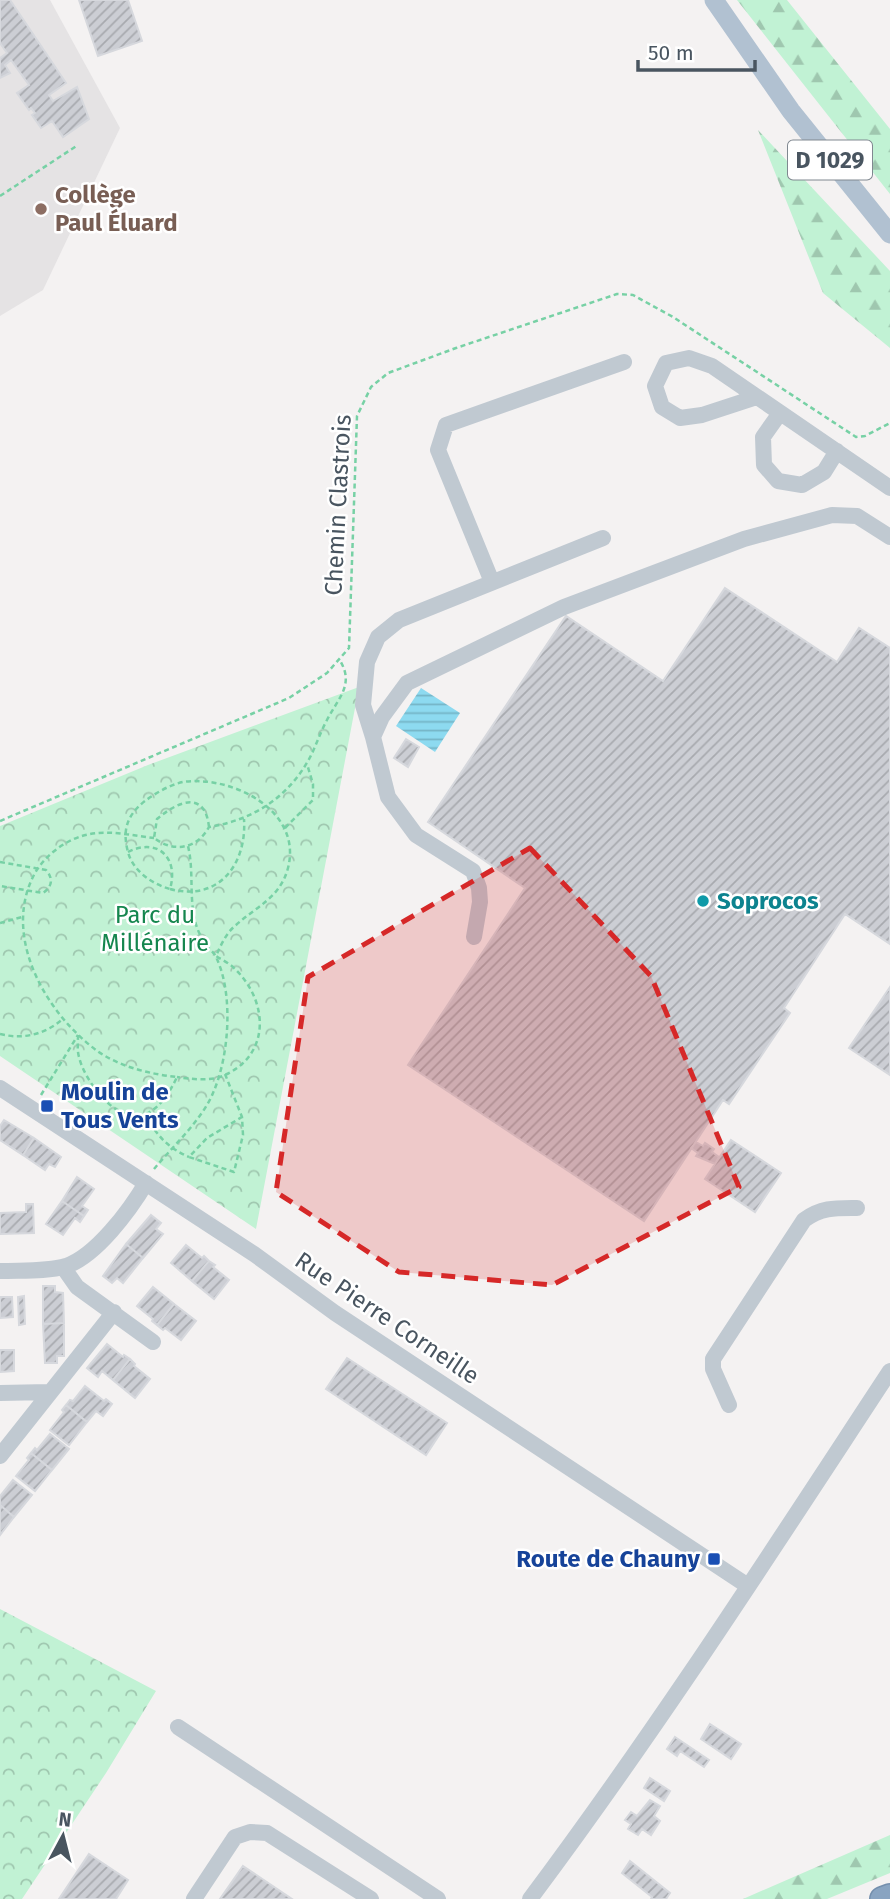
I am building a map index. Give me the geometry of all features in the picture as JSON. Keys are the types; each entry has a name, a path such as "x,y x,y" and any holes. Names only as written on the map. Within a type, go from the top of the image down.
{"highway":[{"path":"882,1899 890,1896"}],"main road":[{"name":"D 1029","path":"714,0 791,111 890,234"}],"street":[{"path":"757,397 702,415 680,418 662,407 655,386 666,363 689,358 712,366 890,488"},
{"path":"492,582 438,450 446,425 625,362"},
{"path":"780,413 763,437 764,465 778,481 802,485 824,472 837,451"},
{"path":"373,737 388,708 407,683 564,607 744,539 832,515 857,516 890,537"},
{"path":"474,937 480,902 479,888 473,871 416,835 387,797 363,705 368,662 378,637 399,620 603,537"},
{"name":"Rue Pierre Corneille","path":"0,1088 261,1259 335,1313 748,1586"},
{"path":"0,1271 63,1267 92,1251 146,1183"},
{"path":"729,1405 713,1369 713,1359 804,1220 828,1208 857,1208"},
{"path":"63,1267 77,1287 153,1342"},
{"path":"0,1456 114,1312"},
{"path":"530,1899 572,1843 748,1586 890,1371"},
{"path":"0,1393 49,1392"},
{"path":"178,1727 433,1898"},
{"path":"194,1899 235,1838 250,1832 267,1833 371,1899"}],"path":[{"path":"0,197 78,145"},
{"name":"Chemin Clastrois","path":"0,821 289,698 327,673 349,648 357,416 371,387 388,373 617,293 633,295 673,317 856,437 865,436 890,423"},
{"path":"209,827 244,819 266,806 293,783 307,764 346,685 345,669 339,659"},
{"path":"285,829 313,800 313,784 307,764"},
{"path":"216,956 223,941 235,926 270,901 283,885 289,865 289,846 285,829 277,816 250,794 221,783 202,781 180,783 164,789 135,809 127,821 124,836 128,852 138,870 147,878 170,888 192,891 207,889 235,866 243,847 244,819"},
{"path":"154,838 157,819 167,811 186,804 200,804 206,809 209,827 205,835 188,846 170,847 154,838 124,836 111,832 89,834 70,841 51,854 38,869 26,890 22,917 26,948 36,975 64,1018 78,1035 99,1053 130,1067 177,1077 218,1078 238,1068 256,1050 261,1025 255,997 233,967 216,956"},
{"path":"128,852 153,846 161,850 172,866 170,888"},
{"path":"146,1183 213,1094 228,1022 226,993 216,956 198,931 194,918 192,863 188,846"},
{"path":"0,862 46,870 51,882 43,893 0,886"},
{"path":"0,923 22,917"},
{"path":"0,1034 26,1037 42,1033 64,1018"},
{"path":"32,1110 78,1035"},
{"path":"78,1035 78,1056 88,1078 109,1105 122,1113 134,1117 146,1115 158,1108 168,1096 177,1077"},
{"path":"146,1115 152,1128 171,1149 234,1172 243,1135 242,1117 225,1074"},
{"path":"189,1157 206,1138 242,1117"}],"highlighted area":[{"path":"530,848 651,976 739,1187 552,1285 399,1272 276,1192 308,977"}],"shaded area":[{"name":"Collège Paul Éluard","path":"0,0 50,0 120,128 43,290 0,316"}],"green space":[{"path":"737,0 787,0 890,129 890,194"},
{"path":"758,130 890,271 890,348 823,293"},
{"name":"Parc du Millénaire","path":"359,687 256,1229 0,1056 0,826 148,765"},
{"path":"0,1609 156,1691 106,1773 22,1899 0,1899"},
{"path":"890,1835 890,1873 827,1899 743,1899"}],"water":[{"path":"421,688 460,713 435,752 396,726"}],"building":[{"path":"0,0 10,0 66,83 49,95 53,101 77,87 89,119 63,137 52,121 41,128 32,115 35,113 31,108 29,110 17,93 29,85 11,60 5,65 10,73 0,78 0,58 7,53 0,43"},
{"path":"79,0 128,0 142,41 98,56"},
{"name":"Soprocos","path":"725,588 837,662 859,628 890,648 890,944 845,914 784,1008 790,1013 729,1104 723,1100 644,1221 408,1065 525,888 428,822 566,616 663,681"},
{"path":"406,739 419,747 408,767 394,758"},
{"path":"890,987 890,1075 849,1048"},
{"path":"4,1120 34,1138 23,1155 0,1140 0,1126"},
{"path":"34,1138 61,1157 55,1167 49,1164 45,1170 23,1155"},
{"path":"731,1140 781,1173 755,1212 705,1179"},
{"path":"696,1142 703,1146 705,1143 714,1149 712,1152 719,1157 715,1164 696,1156 698,1153 691,1148"},
{"path":"77,1177 94,1189 82,1206 88,1210 84,1216 62,1201"},
{"path":"62,1201 84,1216 80,1222 75,1218 63,1235 46,1224"},
{"path":"26,1204 33,1204 34,1233 0,1234 0,1213 26,1212"},
{"path":"151,1215 161,1223 156,1229 163,1234 143,1258 126,1244"},
{"path":"126,1244 143,1258 123,1283 117,1278 112,1283 103,1276"},
{"path":"186,1245 209,1261 192,1281 171,1263"},
{"path":"209,1261 229,1280 214,1299 192,1281"},
{"path":"43,1286 55,1286 55,1292 63,1293 64,1323 43,1324"},
{"path":"153,1287 174,1304 157,1325 137,1306"},
{"path":"24,1296 25,1324 19,1325 18,1297"},
{"path":"0,1297 12,1297 13,1317 0,1318"},
{"path":"174,1304 196,1321 181,1340 157,1325"},
{"path":"64,1323 64,1356 57,1356 57,1363 45,1363 43,1324"},
{"path":"107,1344 123,1357 124,1355 130,1359 113,1380 102,1371 98,1377 87,1368"},
{"path":"0,1350 14,1350 14,1371 0,1372"},
{"path":"347,1358 447,1423 426,1455 326,1389"},
{"path":"130,1359 134,1366 150,1379 135,1398 113,1380"},
{"path":"85,1386 112,1404 103,1416 96,1411 87,1422 66,1405 70,1400 73,1401"},
{"path":"66,1405 87,1422 69,1445 50,1430"},
{"path":"50,1434 69,1449 52,1470 31,1453 35,1448 37,1450"},
{"path":"31,1453 52,1470 35,1491 16,1476 29,1460 27,1458"},
{"path":"13,1480 32,1495 14,1517 0,1505 0,1496"},
{"path":"0,1505 14,1517 0,1535"},
{"path":"710,1724 741,1744 731,1759 701,1739"},
{"path":"675,1737 709,1760 704,1767 680,1751 677,1756 667,1749"},
{"path":"650,1778 670,1791 664,1801 644,1788"},
{"path":"650,1800 660,1806 654,1816 660,1821 651,1835 642,1829 638,1835 628,1829 631,1824 625,1820 631,1812 637,1816"},
{"path":"89,1854 128,1880 116,1899 59,1899"},
{"path":"630,1861 670,1893 666,1899 651,1899 652,1897 622,1873"},
{"path":"243,1866 292,1899 220,1899"}],"place":[{"name":"Collège Paul Éluard","path":"41,209"},
{"name":"Soprocos","path":"703,901"},
{"name":"Moulin de Tous Vents","path":"47,1106"},
{"name":"Route de Chauny","path":"714,1559"}]}
